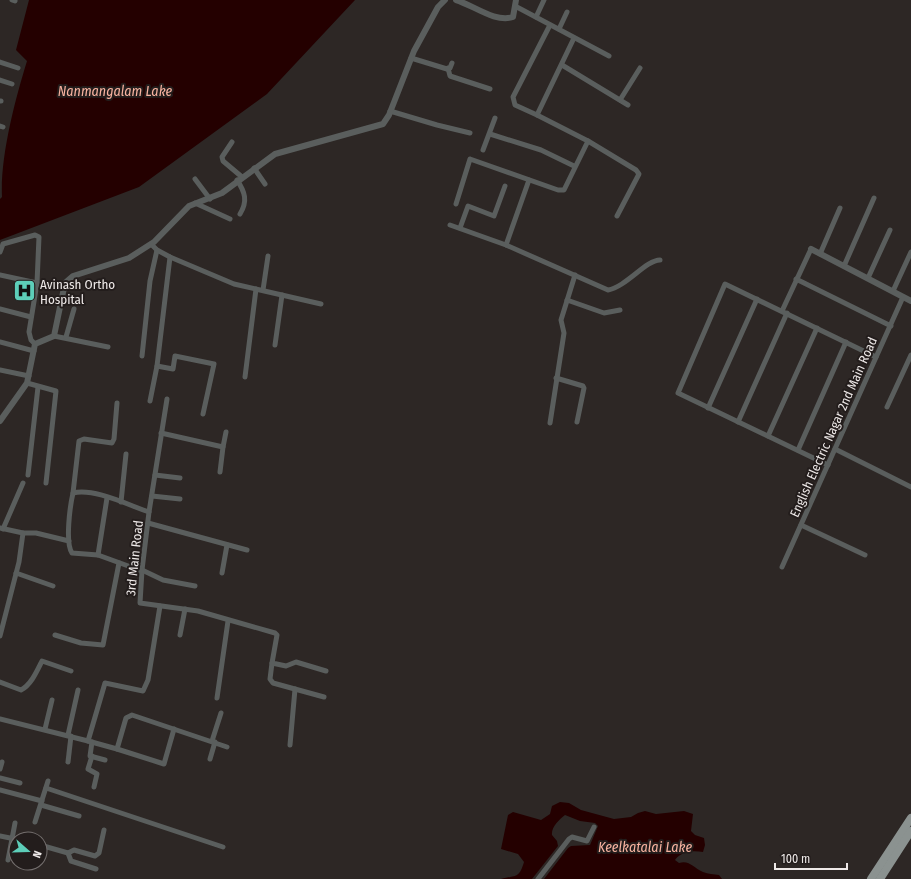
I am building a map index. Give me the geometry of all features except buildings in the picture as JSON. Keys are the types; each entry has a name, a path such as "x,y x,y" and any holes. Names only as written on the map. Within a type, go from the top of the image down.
{"main road":[{"path":"871,879 911,818"},
{"path":"880,879 911,831"}],"street":[{"path":"54,336 66,283 73,276 129,258 152,244 189,206 222,193 254,168 282,151 383,124 390,111 411,58 438,7 444,0"},
{"path":"456,0 464,1 498,17 507,19 512,17 515,3 550,25 609,56"},
{"path":"536,17 544,0"},
{"path":"559,29 567,12"},
{"path":"550,25 513,97 515,104 588,141 636,170 639,174 617,216"},
{"path":"537,114 574,38"},
{"path":"411,58 448,68"},
{"path":"0,62 18,68"},
{"path":"448,68 452,63"},
{"path":"562,65 628,104"},
{"path":"448,68 450,76 490,88"},
{"path":"620,100 640,68"},
{"path":"0,80 12,84"},
{"path":"390,111 437,126 470,133"},
{"path":"483,150 495,118"},
{"path":"490,134 541,150 574,166"},
{"path":"456,204 470,159 558,190 564,190 574,166 588,141"},
{"path":"232,142 222,157 223,161 240,179 245,197 244,207 240,214"},
{"path":"254,168 265,184"},
{"path":"195,178 210,199"},
{"path":"506,245 528,180"},
{"path":"460,228 468,206 494,216 504,186"},
{"path":"844,266 874,198"},
{"path":"195,203 230,219"},
{"path":"820,254 840,208"},
{"path":"450,225 506,245 602,288 614,288 651,262 660,260"},
{"path":"868,278 890,230"},
{"path":"0,252 3,244 35,235 38,236 36,283 31,317 30,337 36,344"},
{"path":"152,244 157,250 170,257 229,282 320,304"},
{"path":"738,422 796,280 811,249 911,301"},
{"path":"142,356 150,281 157,250"},
{"path":"893,291 911,252"},
{"path":"263,290 268,256"},
{"path":"150,401 157,366 170,257"},
{"path":"0,275 36,283"},
{"path":"550,423 564,333 560,323 575,276"},
{"path":"796,280 890,326"},
{"path":"828,465 678,393 725,284 876,357"},
{"path":"245,377 256,289"},
{"path":"275,345 282,295"},
{"name":"English Electric Nagar 2nd Main Road","path":"782,567 903,297"},
{"path":"708,408 757,299"},
{"path":"567,300 604,313 620,310"},
{"path":"0,309 31,317"},
{"path":"66,337 74,309"},
{"path":"768,436 817,328"},
{"path":"36,344 54,336 66,337 108,347"},
{"path":"0,342 34,351"},
{"path":"798,450 846,342"},
{"path":"0,421 27,383 36,344"},
{"path":"887,407 911,355"},
{"path":"157,366 172,368 175,356 214,364 203,414"},
{"path":"0,370 29,376"},
{"path":"556,378 583,386 584,388 577,422"},
{"path":"27,383 54,390 56,393 46,483"},
{"path":"28,475 38,387"},
{"name":"3rd Main Road","path":"167,399 149,512 142,570 140,603 185,609 275,633 272,663"},
{"path":"117,403 114,439 112,443 84,438 79,441 69,549 72,553 98,555 142,570 163,580 194,586"},
{"path":"220,472 226,432"},
{"path":"161,433 223,447"},
{"path":"835,449 911,487"},
{"path":"121,502 126,454"},
{"path":"155,475 180,478"},
{"path":"23,483 2,529 22,533 36,533 69,541"},
{"path":"73,493 86,492 149,512"},
{"path":"152,496 180,499"},
{"path":"98,555 107,498"},
{"path":"148,523 247,550"},
{"path":"801,525 865,555"},
{"path":"0,636 16,573 22,533"},
{"path":"222,573 227,544"},
{"path":"55,635 81,643 103,645 119,563"},
{"path":"16,573 53,586"},
{"path":"94,787 97,774 88,769 92,756 90,754 90,741 105,682 143,690 145,689 148,680 160,606"},
{"path":"180,635 185,609"},
{"path":"217,698 228,621"},
{"path":"0,682 20,690 25,688 32,680 42,661 71,671"},
{"path":"324,697 271,681 272,663 286,666 296,662 326,671"},
{"path":"290,744 295,689"},
{"path":"68,762 69,736 78,690"},
{"path":"45,729 52,700"},
{"path":"210,759 221,712"},
{"path":"117,749 126,718 130,715 227,747"},
{"path":"0,719 90,741 164,764 174,729"},
{"path":"92,756 105,760"},
{"path":"0,769 2,762"},
{"path":"0,778 20,783"},
{"path":"35,822 48,781"},
{"path":"46,788 223,847"},
{"path":"0,790 80,816"},
{"path":"14,831 15,823"},
{"path":"538,879 569,839 572,837 587,841 594,827"},
{"path":"48,847 68,853 74,850 97,855 104,830"},
{"path":"68,853 71,861 96,868"}],"water":[{"name":"Nanmangalam Lake","path":"29,0 355,0 267,94 139,187 0,240 0,199 2,197 3,164 13,111 27,61 16,50"},
{"name":"Keelkatalai Lake","path":"560,802 569,803 581,810 614,819 631,817 645,811 656,814 684,811 693,814 691,831 695,835 704,838 705,845 703,852 695,851 684,853 675,860 679,863 689,863 705,873 719,875 722,879 544,879 568,848 571,846 590,845 598,826 595,823 580,821 565,815 556,824 552,832 558,846 532,879 501,879 518,874 524,862 518,854 501,849 508,815 513,812 541,820 550,814 552,806"}],"place":[{"name":"Avinash Ortho Hospital","path":"24,291"}]}
